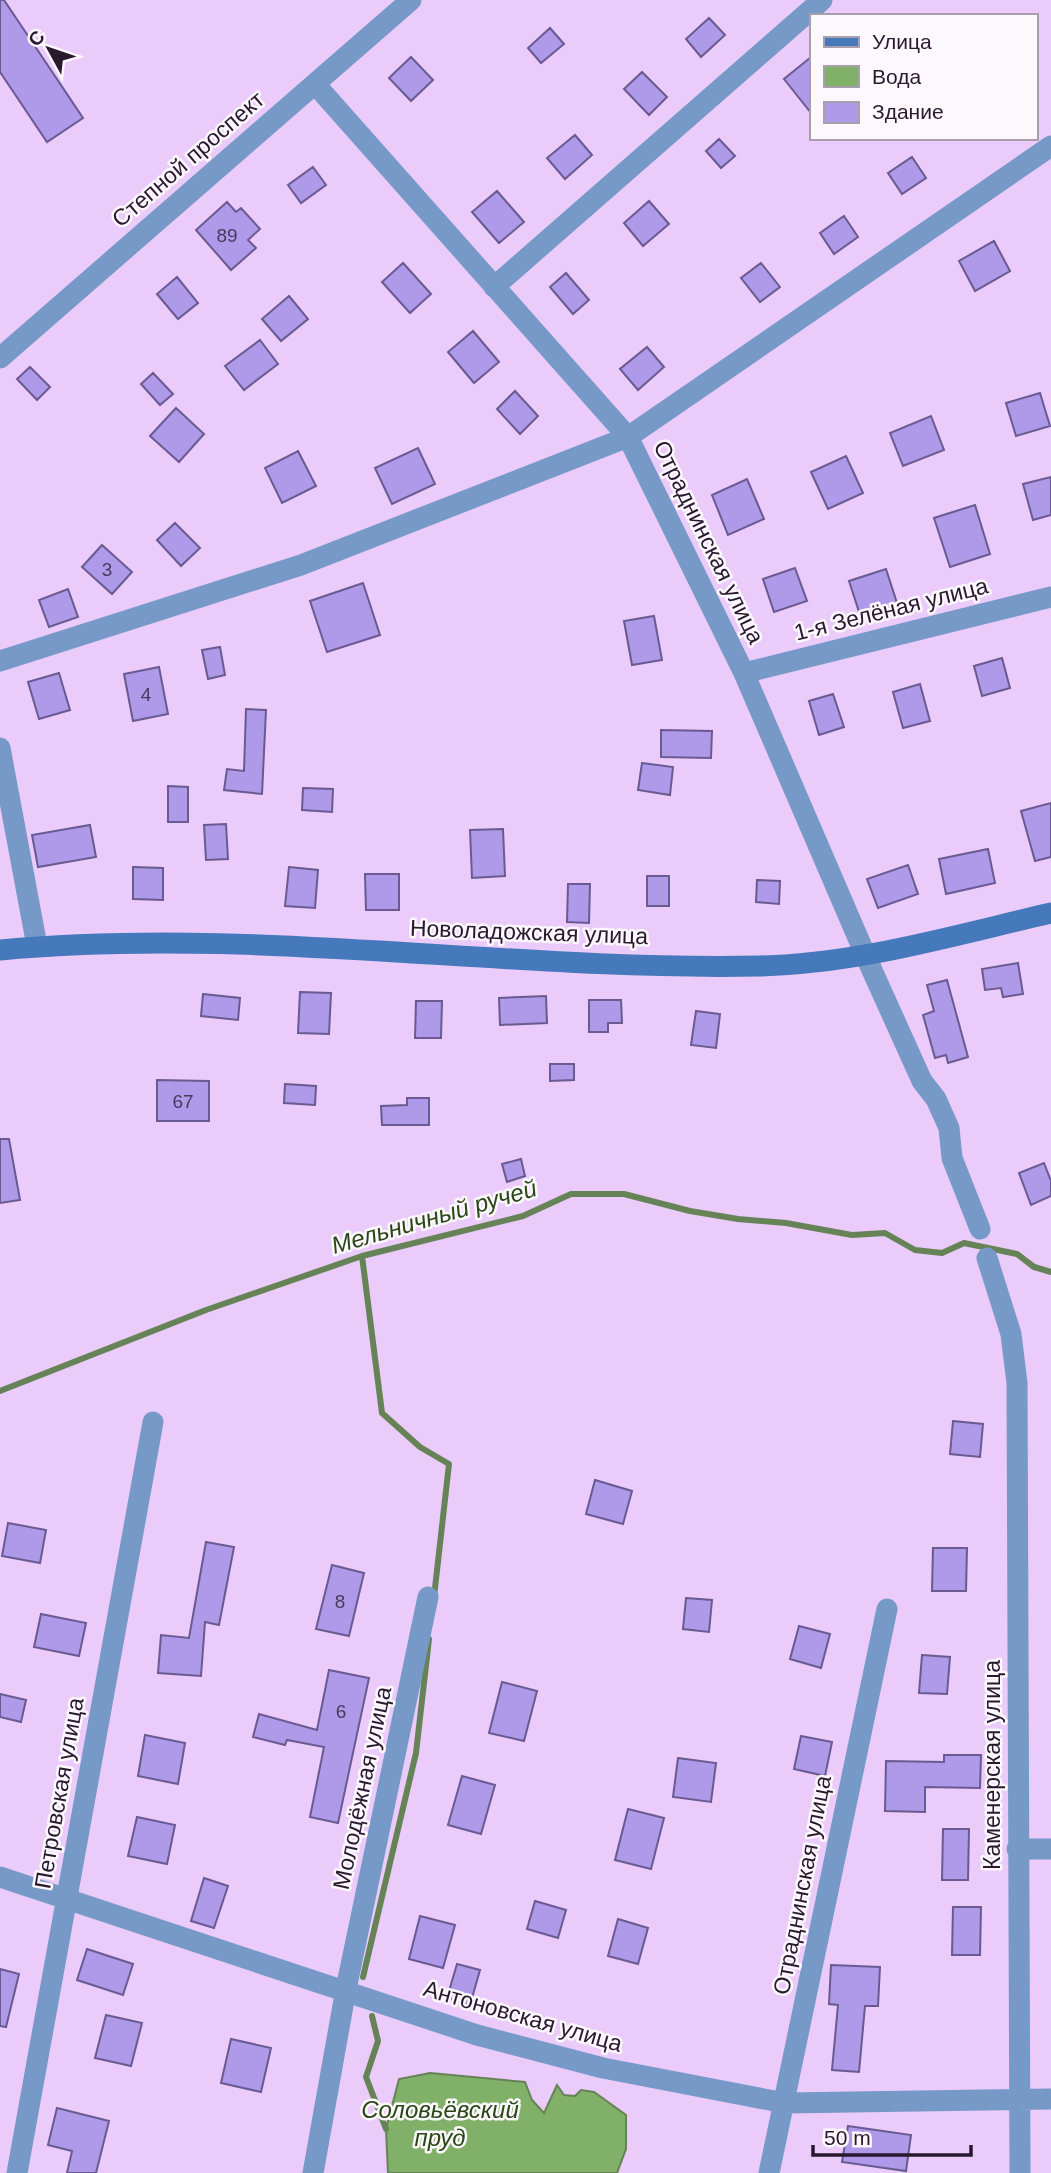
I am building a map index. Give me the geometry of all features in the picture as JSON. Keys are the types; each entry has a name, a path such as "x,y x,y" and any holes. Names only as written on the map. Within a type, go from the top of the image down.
{"street":[{"name":"Степной проспект","path":"0,358 411,0"},
{"path":"494,287 822,0"},
{"name":"Отраднинская улица","path":"315,84 628,438 744,673 922,1081 936,1099 948,1129 952,1158 980,1229"},
{"path":"0,661 301,565 628,438 1051,146"},
{"name":"1-я Зелёная улица","path":"744,673 1051,597"},
{"path":"0,748 37,946"},
{"name":"Новоладожская улица","path":"0,950 116,943 759,966 866,956 1051,913"},
{"name":"Каменерская улица","path":"987,1258 1011,1334 1014,1358 1019,1537 1017,1849 1020,2173"},
{"name":"Петровская улица","path":"17,2173 153,1422"},
{"name":"Молодёжная улица","path":"313,2173 346,1989 428,1597"},
{"name":"Отраднинская улица","path":"769,2173 887,1609"},
{"path":"1017,1849 1051,1849"},
{"name":"Антоновская улица","path":"0,1877 66,1901 346,1989 477,2035 590,2065 785,2103 1051,2099"}],"water":[{"name":"Соловьёвский пруд","path":"430,2073 525,2082 532,2100 544,2113 557,2085 564,2095 575,2096 581,2090 594,2092 626,2115 626,2149 617,2173 388,2173 386,2129 399,2079"}],"building":[{"path":"0,0 4,0 83,118 47,142 0,72"},
{"path":"709,18 725,35 701,57 686,39"},
{"path":"550,28 564,44 541,63 528,48"},
{"path":"411,57 433,80 411,101 389,78"},
{"path":"810,58 810,112 784,79"},
{"path":"642,72 667,97 649,115 624,89"},
{"path":"575,135 592,155 565,179 547,158"},
{"path":"719,139 735,156 721,168 706,151"},
{"path":"912,157 926,178 902,194 888,173"},
{"path":"313,167 326,185 301,203 288,185"},
{"path":"497,191 524,222 499,243 472,212"},
{"path":"649,201 669,224 643,246 624,223"},
{"path":"227,202 236,212 241,208 260,229 248,240 256,248 231,270 196,230"},
{"path":"844,216 858,237 834,254 820,233"},
{"path":"994,241 1010,271 975,291 959,261"},
{"path":"403,263 431,294 410,313 382,282"},
{"path":"761,263 780,287 760,302 741,278"},
{"path":"566,273 589,300 573,314 550,287"},
{"path":"177,277 198,303 178,319 157,294"},
{"path":"289,296 308,319 281,341 262,319"},
{"path":"473,331 499,362 474,383 448,352"},
{"path":"260,340 278,364 244,390 225,366"},
{"path":"647,347 664,367 638,390 620,369"},
{"path":"30,367 50,387 37,400 17,379"},
{"path":"153,373 173,394 160,405 141,384"},
{"path":"515,391 538,416 520,434 497,409"},
{"path":"1040,393 1050,426 1016,436 1006,403"},
{"path":"176,408 204,434 179,462 150,436"},
{"path":"931,416 944,450 903,466 890,433"},
{"path":"418,448 435,484 392,504 375,468"},
{"path":"298,451 316,486 282,503 265,468"},
{"path":"846,456 863,493 828,509 811,472"},
{"path":"1051,477 1051,515 1033,520 1023,484"},
{"path":"747,479 764,519 728,535 712,495"},
{"path":"975,505 990,554 950,567 934,518"},
{"path":"175,523 200,548 181,566 157,540"},
{"path":"102,545 132,572 112,594 82,567"},
{"path":"795,568 807,601 774,612 763,579"},
{"path":"886,569 898,606 861,618 849,581"},
{"path":"363,583 380,635 327,652 310,601"},
{"path":"68,589 78,617 49,627 39,600"},
{"path":"654,616 662,660 632,665 624,621"},
{"path":"220,647 225,675 208,679 202,650"},
{"path":"1002,658 1010,688 982,696 974,666"},
{"path":"159,667 168,714 133,721 124,674"},
{"path":"59,673 70,710 39,719 28,682"},
{"path":"920,684 930,721 903,728 893,692"},
{"path":"833,694 844,727 819,735 809,701"},
{"path":"246,709 266,710 262,794 224,790 227,769 244,771"},
{"path":"661,730 712,731 711,758 661,757"},
{"path":"642,763 673,767 670,795 638,790"},
{"path":"168,786 188,787 188,822 168,822"},
{"path":"303,788 333,789 332,812 302,810"},
{"path":"1051,803 1051,857 1035,861 1021,811"},
{"path":"226,824 228,859 206,860 204,825"},
{"path":"90,825 96,857 38,867 32,835"},
{"path":"503,829 505,876 472,878 470,830"},
{"path":"988,849 995,883 946,894 939,859"},
{"path":"908,865 918,894 878,908 867,879"},
{"path":"133,867 163,868 163,900 133,899"},
{"path":"289,867 318,870 315,908 285,906"},
{"path":"365,874 399,874 399,910 366,910"},
{"path":"647,876 669,876 669,906 647,906"},
{"path":"757,880 780,881 779,904 756,902"},
{"path":"568,884 590,884 589,923 567,922"},
{"path":"1018,963 1023,994 1003,997 1001,988 985,990 982,969"},
{"path":"947,980 968,1057 948,1063 946,1055 935,1058 923,1015 934,1011 927,985"},
{"path":"300,992 331,993 329,1034 298,1033"},
{"path":"203,994 240,998 238,1020 201,1016"},
{"path":"546,996 547,1023 500,1025 499,998"},
{"path":"589,1000 621,1000 622,1023 608,1023 608,1032 589,1032"},
{"path":"416,1001 442,1001 441,1038 415,1038"},
{"path":"696,1011 720,1014 716,1048 691,1045"},
{"path":"550,1064 574,1064 574,1080 550,1081"},
{"path":"157,1080 209,1081 209,1121 157,1121"},
{"path":"285,1084 316,1086 315,1105 284,1103"},
{"path":"407,1098 429,1098 429,1125 382,1125 381,1106 407,1105"},
{"path":"0,1139 9,1139 20,1200 0,1203"},
{"path":"521,1159 525,1176 507,1182 502,1164"},
{"path":"1044,1163 1051,1181 1051,1196 1031,1205 1019,1173"},
{"path":"953,1421 983,1424 980,1457 950,1454"},
{"path":"595,1480 632,1491 623,1524 586,1514"},
{"path":"8,1523 46,1530 40,1563 2,1556"},
{"path":"206,1542 234,1547 219,1625 205,1622 201,1676 158,1673 161,1635 189,1638"},
{"path":"933,1548 967,1548 966,1591 932,1591"},
{"path":"332,1565 364,1573 349,1636 316,1629"},
{"path":"686,1598 712,1600 709,1632 683,1629"},
{"path":"41,1614 86,1623 79,1656 34,1647"},
{"path":"799,1626 830,1634 821,1668 790,1659"},
{"path":"922,1655 950,1657 947,1694 919,1693"},
{"path":"329,1670 369,1678 338,1823 310,1817 324,1747 287,1740 285,1745 253,1737 259,1714 317,1730"},
{"path":"502,1682 537,1691 524,1741 489,1733"},
{"path":"0,1694 26,1700 21,1722 0,1717"},
{"path":"145,1735 185,1743 178,1784 138,1776"},
{"path":"801,1736 832,1742 825,1776 794,1769"},
{"path":"944,1755 981,1755 980,1788 925,1787 925,1812 885,1811 886,1761 944,1762"},
{"path":"678,1758 716,1763 711,1802 673,1797"},
{"path":"462,1776 495,1785 481,1834 448,1825"},
{"path":"628,1809 664,1818 651,1869 615,1860"},
{"path":"137,1817 175,1825 167,1864 128,1856"},
{"path":"943,1829 969,1829 968,1880 942,1880"},
{"path":"204,1878 228,1886 214,1928 191,1921"},
{"path":"535,1901 566,1910 558,1938 527,1929"},
{"path":"953,1907 981,1907 980,1955 952,1955"},
{"path":"420,1916 455,1925 443,1968 409,1959"},
{"path":"618,1919 648,1928 638,1964 608,1956"},
{"path":"87,1949 133,1964 123,1995 77,1980"},
{"path":"457,1964 480,1970 470,2005 447,1998"},
{"path":"831,1965 880,1967 878,2006 865,2006 859,2072 832,2070 838,2005 829,2004"},
{"path":"0,1969 19,1974 6,2027 0,2026"},
{"path":"106,2015 142,2023 131,2066 95,2058"},
{"path":"231,2039 271,2048 261,2092 221,2083"},
{"path":"57,2108 109,2121 96,2173 67,2173 72,2151 48,2145"},
{"path":"848,2126 911,2135 906,2171 842,2162"}],"waterway":[{"name":"Мельничный ручей","path":"0,1391 206,1310 362,1256 523,1216 571,1194 624,1194 690,1211 738,1219 786,1223 852,1235 885,1233 915,1250 942,1253 964,1243 1017,1254 1034,1267 1051,1272"},
{"path":"362,1256 382,1413 420,1447 449,1464 434,1597"},
{"path":"363,1977 416,1753 429,1639"},
{"path":"372,2016 378,2041 366,2077 386,2129"}]}
